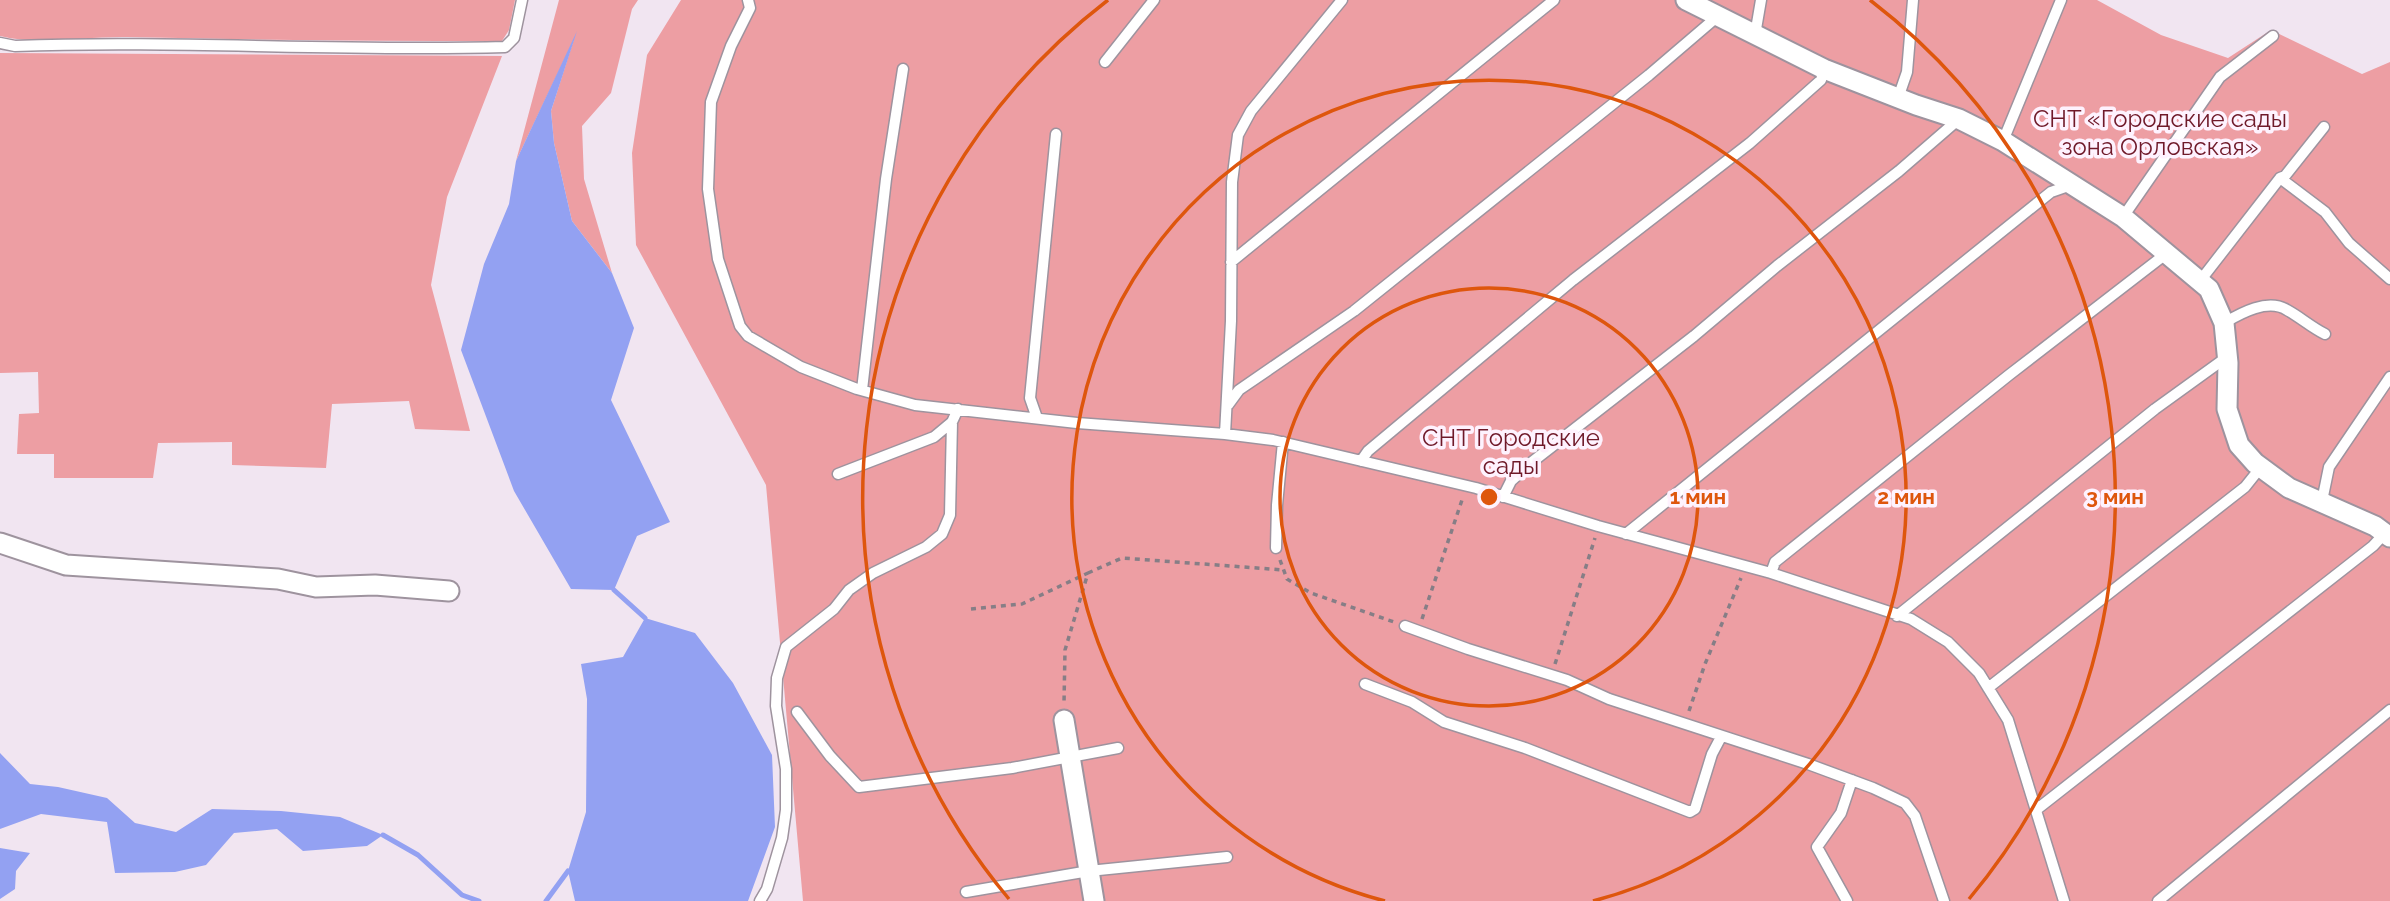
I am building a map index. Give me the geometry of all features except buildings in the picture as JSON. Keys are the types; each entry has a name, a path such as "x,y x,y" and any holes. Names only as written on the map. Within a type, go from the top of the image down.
{"street":[{"path":"1686,0 1824,69 1959,119 2003,141 2123,217 2209,289 2224,323 2227,409 2239,445 2261,467 2289,488 2375,526 2387,535"},
{"path":"0,543 66,565 278,579 316,587 375,585 449,591"},
{"path":"1064,720 1094,901"}],"lane":[{"path":"0,43 15,46 189,43 415,50 505,47 514,38 522,0"},
{"path":"748,0 750,8 731,46 711,102 708,189 718,259 740,326 748,336 802,367 862,390 915,405 1225,434 1283,442 1503,496 1598,526 1771,573 1911,619 1948,642 1979,673 2008,720 2064,901"},
{"path":"1105,62 1154,0"},
{"path":"1225,434 1232,182 1238,135 1251,111 1342,0"},
{"path":"1231,261 1554,0"},
{"path":"1755,35 1761,0"},
{"path":"1898,98 1907,72 1913,0"},
{"path":"2003,141 2061,0"},
{"path":"1227,405 1238,390 1354,312 1649,75 1718,16"},
{"path":"2123,217 2220,77 2273,36"},
{"path":"862,390 886,179 903,69"},
{"path":"1361,461 1378,443 1573,280 1750,143 1821,80 1824,69"},
{"path":"1503,496 1511,481 1532,461 1694,336 1959,119"},
{"path":"2200,281 2280,178 2285,176 2324,127"},
{"path":"1037,418 1030,398 1056,134"},
{"path":"2280,178 2325,212 2349,243 2390,279"},
{"path":"1626,534 2051,192 2071,185"},
{"path":"1771,573 1775,562 2167,252"},
{"path":"2224,323 2252,309 2277,307 2285,308 2302,322 2325,334"},
{"path":"1897,616 2155,409 2227,357"},
{"path":"2322,501 2329,467 2390,376"},
{"path":"760,901 767,889 782,838 786,810 786,769 776,706 777,677 786,647 834,609 849,590 873,573 926,547 942,534 950,515 952,422 958,409"},
{"path":"838,474 933,437 952,422"},
{"path":"1276,548 1283,442"},
{"path":"1988,688 2245,487 2261,467"},
{"path":"2036,810 2387,535"},
{"path":"1405,625 1468,649 1551,675 1609,699 1852,780 1905,803 1915,816 1944,901"},
{"path":"1365,684 1412,702 1444,722 1584,770 1689,812 1695,808 1712,754 1721,737"},
{"path":"2158,901 2390,710"},
{"path":"797,712 830,756 859,787 1012,768 1118,748"},
{"path":"1847,901 1817,847 1840,813 1852,780"},
{"path":"966,892 1089,871 1227,857"}],"path":[{"path":"1418,631 1467,486"},
{"path":"1551,675 1598,526"},
{"path":"1276,548 1287,579 1311,593 1405,625"},
{"path":"971,610 1022,604 1122,558 1284,570"},
{"path":"1685,723 1705,664 1747,567"},
{"path":"1064,720 1065,650 1088,573"}],"green space":[{"path":"0,0 515,0 509,30 502,41 128,37 16,39 0,36"},
{"path":"559,0 638,0 632,9 611,93 582,126 584,179 612,273 572,221 554,143 551,111 574,39 516,161"},
{"name":"СНТ Городские сады","path":"681,0 2097,0 2161,35 2228,58 2271,30 2362,74 2390,62 2390,901 803,901 766,485 636,245 632,153 647,55"},
{"path":"0,53 502,56 447,197 431,285 470,431 415,429 409,401 332,404 326,468 232,465 232,442 158,443 153,478 54,478 54,454 17,454 19,414 39,413 38,372 0,373"}],"water":[{"path":"577,31 551,111 554,143 572,221 612,273 634,328 611,400 670,522 637,536 614,590 571,589 514,491 461,350 484,264 509,204 516,161"},
{"path":"645,618 695,633 733,683 772,755 775,827 748,901 575,901 568,871 586,812 587,699 581,664 623,657"},
{"path":"0,753 30,784 107,798 135,823 176,832 212,809 281,811 340,817 383,835 367,846 303,851 277,829 234,833 206,865 175,872 115,873 107,822 41,814 0,829"},
{"path":"0,848 30,853 16,871 15,889 0,899"}],"waterway":[{"path":"614,590 645,618"},
{"path":"383,835 418,855 462,895 479,901"},
{"path":"546,901 568,871"}],"park label":[{"name":"СНТ «Городские сады зона Орловская»","path":"2160,132"}]}
